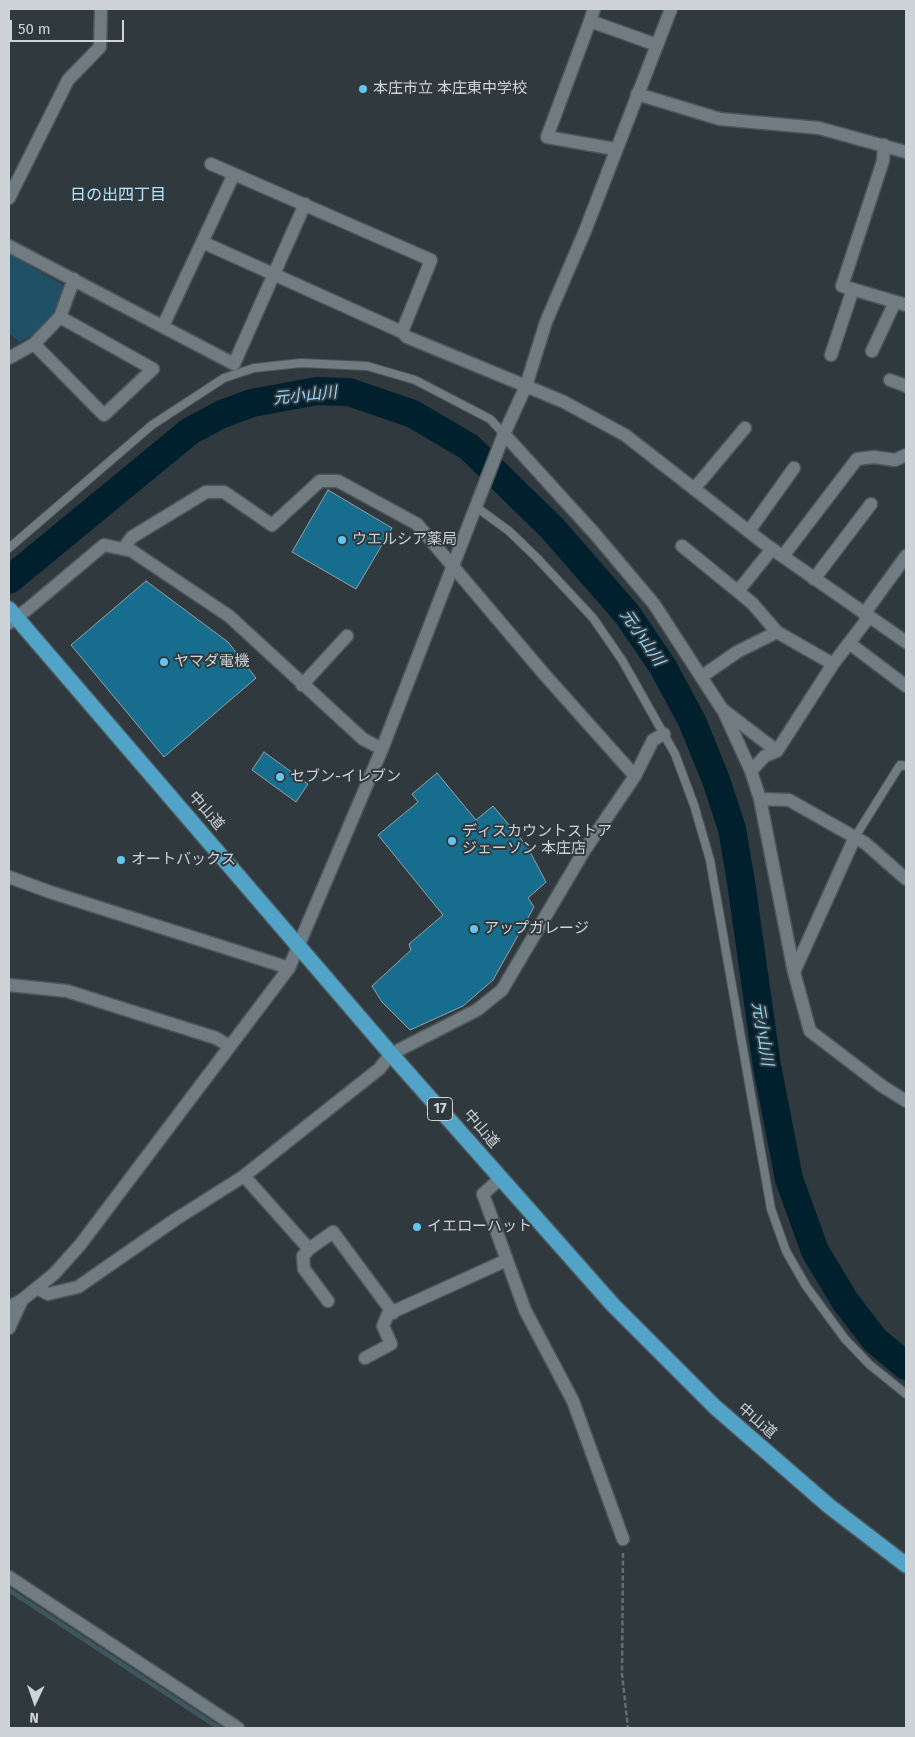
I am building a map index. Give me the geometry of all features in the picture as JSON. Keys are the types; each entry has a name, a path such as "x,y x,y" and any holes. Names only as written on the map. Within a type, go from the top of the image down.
{"highway":[{"name":"中山道","path":"12,616 391,1054 613,1305 715,1407 829,1506 906,1565"}],"street":[{"path":"9,198 68,80 100,47 101,9"},
{"path":"9,1307 22,1300 54,1274 80,1245 289,968 300,948 382,749 503,438 526,386 546,322 585,231 615,149 671,9"},
{"path":"615,149 547,137 592,15 657,45"},
{"path":"638,94 720,119 819,128 906,152"},
{"path":"872,351 900,304 842,286 883,161 884,145"},
{"path":"211,164 431,260 402,332"},
{"path":"163,326 234,174"},
{"path":"9,246 234,364 305,204"},
{"path":"202,242 402,332 407,337 564,402 625,435 777,552 906,642"},
{"path":"9,358 34,344 60,317 74,279"},
{"path":"831,355 853,289"},
{"path":"34,344 104,415 153,369 60,317"},
{"path":"890,380 906,386"},
{"path":"694,489 745,428"},
{"path":"503,438 654,604 722,709 751,771 760,799 794,972 810,1031 882,1086 905,1098"},
{"path":"738,591 777,552 858,459 874,457 895,460 906,455"},
{"path":"749,531 794,468"},
{"path":"123,549 132,537 206,492 224,492 272,525 320,481 338,481 417,524 544,674 635,776"},
{"path":"814,579 871,504"},
{"path":"12,616 104,545 132,551 229,616 363,739 382,749"},
{"path":"682,546 752,603 776,632 833,664"},
{"path":"751,771 765,756 778,751 833,664 906,556"},
{"path":"701,677 738,652 776,632"},
{"path":"302,685 347,636"},
{"path":"849,643 906,686"},
{"path":"722,709 778,751"},
{"path":"37,1288 48,1294 78,1287 176,1219 244,1176 379,1069 391,1054 477,1010 502,990 584,851 635,776 653,740 664,734"},
{"path":"760,799 789,800 865,843 906,879"},
{"path":"794,972 855,837"},
{"path":"9,877 50,892 289,968"},
{"path":"9,985 67,991 216,1038 230,1046"},
{"path":"244,1176 309,1249"},
{"path":"501,1178 483,1194 525,1310 573,1401 623,1539"},
{"path":"328,1301 304,1269 304,1256 309,1249 333,1232 393,1313"},
{"path":"365,1358 391,1344 384,1326 388,1314 507,1260"},
{"path":"9,1328 22,1300"},
{"path":"9,1577 238,1728"}],"lane":[{"path":"9,548 152,425 224,378 254,368 301,363 367,366 415,380 490,419 503,438"},
{"path":"478,503 537,558 592,618 622,660 675,754 694,805 710,860 771,1210 783,1242 806,1286 846,1339 870,1365 906,1394"},
{"path":"855,837 900,765 906,766"}],"path":[{"path":"623,1539 622,1674 628,1728"}],"shaded area":[{"path":"9,254 65,286 61,300 49,320 39,332 19,342 9,333"}],"building":[{"name":"ウエルシア薬局","path":"328,490 392,528 356,589 292,552"},
{"name":"ヤマダ電機","path":"146,581 228,642 256,678 164,757 71,645"},
{"name":"セブン-イレブン","path":"264,752 308,784 296,802 252,770"},
{"path":"437,773 476,820 493,806 527,846 546,882 528,898 534,907 493,980 463,1006 410,1030 382,1002 372,986 411,950 409,944 443,915 378,835 418,802 412,794"}],"waterway":[{"name":"元小山川","path":"9,580 190,431 222,414 252,403 317,391 349,392 413,414 469,447 552,528 627,614 663,667 692,721 716,780 732,829 767,1066 789,1179 815,1251 845,1301 875,1340 906,1366"},
{"path":"9,1590 219,1728"}],"place":[{"name":"本庄市立 本庄東中学校","path":"363,89"},
{"name":"ウエルシア薬局","path":"342,540"},
{"name":"ヤマダ電機","path":"164,662"},
{"name":"セブン-イレブン","path":"280,777"},
{"name":"ディスカウントストア ジェーソン 本庄店","path":"452,841"},
{"name":"オートバックス","path":"121,860"},
{"name":"アップガレージ","path":"474,929"},
{"name":"イエローハット","path":"417,1227"}],"district":[{"name":"日の出四丁目","path":"118,196"}]}
